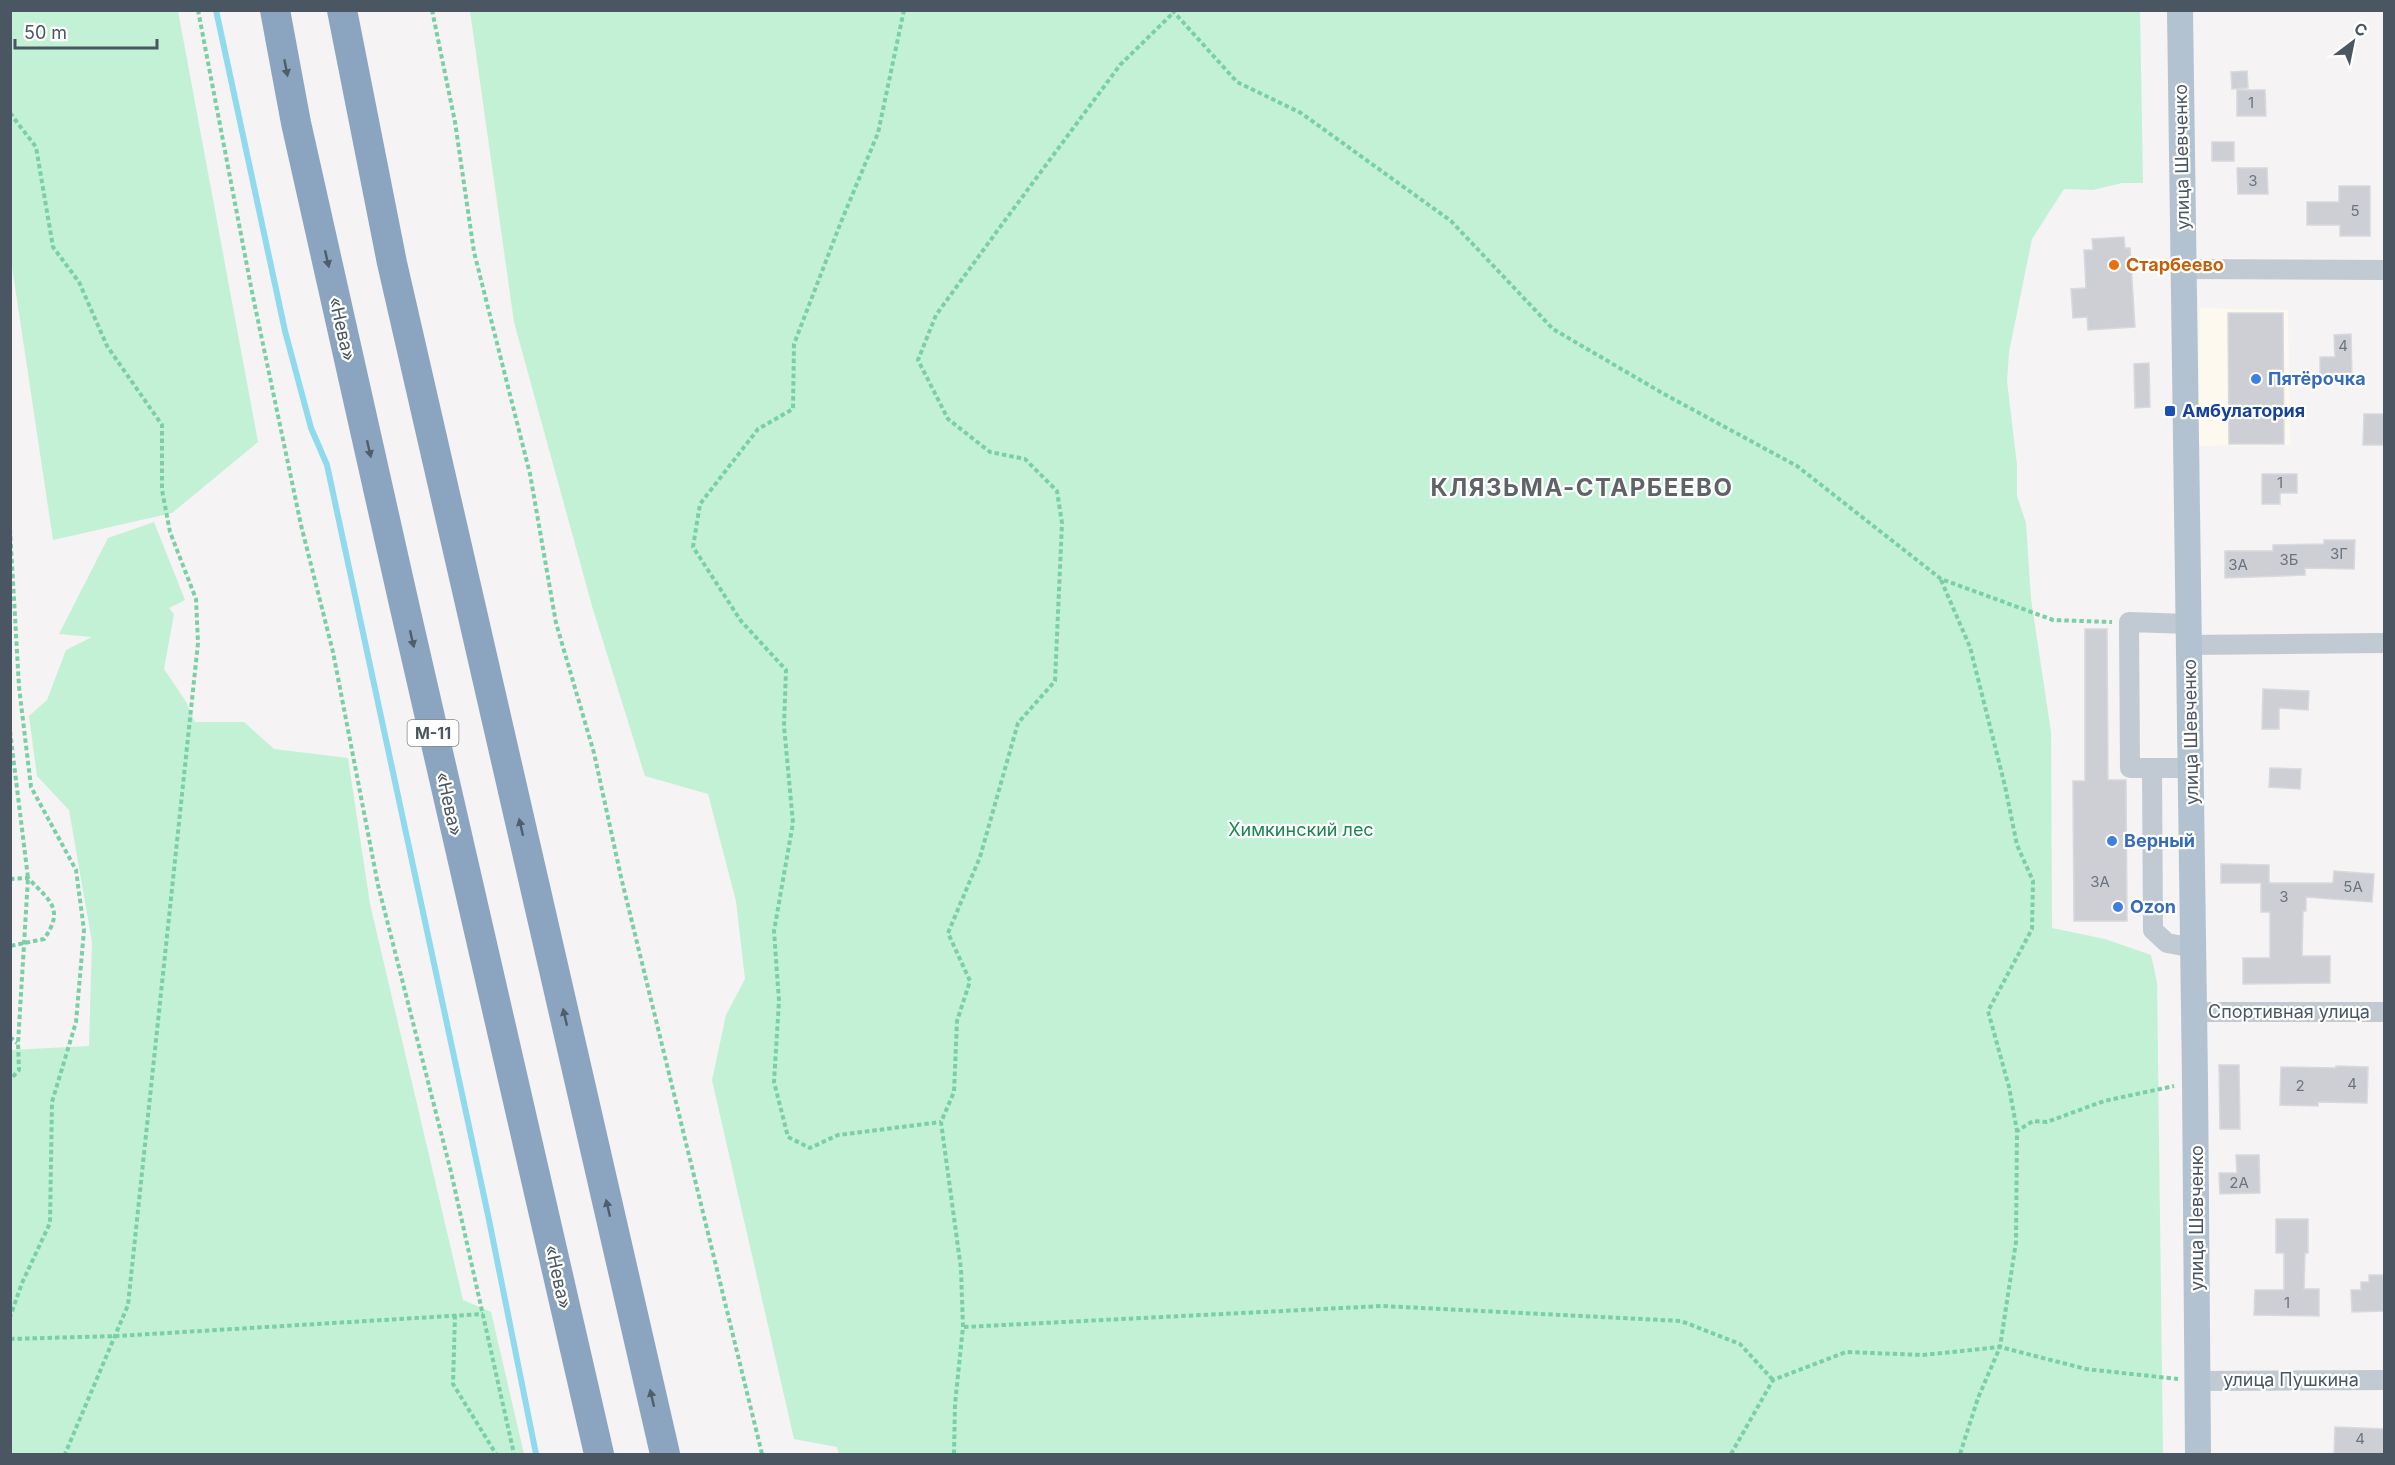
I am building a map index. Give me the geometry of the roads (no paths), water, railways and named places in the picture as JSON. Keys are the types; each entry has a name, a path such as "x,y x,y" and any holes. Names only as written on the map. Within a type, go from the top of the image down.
{"highway":[{"name":"«Нева»","path":"275,10 296,123 599,1455"},
{"path":"342,10 394,274 665,1455"}],"main road":[{"name":"улица Шевченко","path":"2180,10 2183,356 2196,1081 2198,1455"}],"street":[{"path":"2184,269 2385,270"},
{"path":"2191,768 2130,768 2129,622 2189,635 2385,643"},
{"path":"2152,768 2152,930 2167,943 2194,948"},
{"name":"Спортивная улица","path":"2194,1012 2385,1012"},
{"name":"улица Пушкина","path":"2198,1381 2385,1380"}],"waterway":[{"path":"216,10 285,331 311,428 327,465 488,1215 536,1454"}],"place":[{"name":"Старбеево","path":"2114,265"},
{"name":"Пятёрочка","path":"2256,379"},
{"name":"Амбулатория","path":"2170,411"},
{"name":"Верный","path":"2112,841"},
{"name":"Ozon","path":"2118,907"}],"district":[{"name":"КЛЯЗЬМА-СТАРБЕЕВО","path":"1582,488"}],"park label":[{"name":"Химкинский лес","path":"1301,830"}]}
